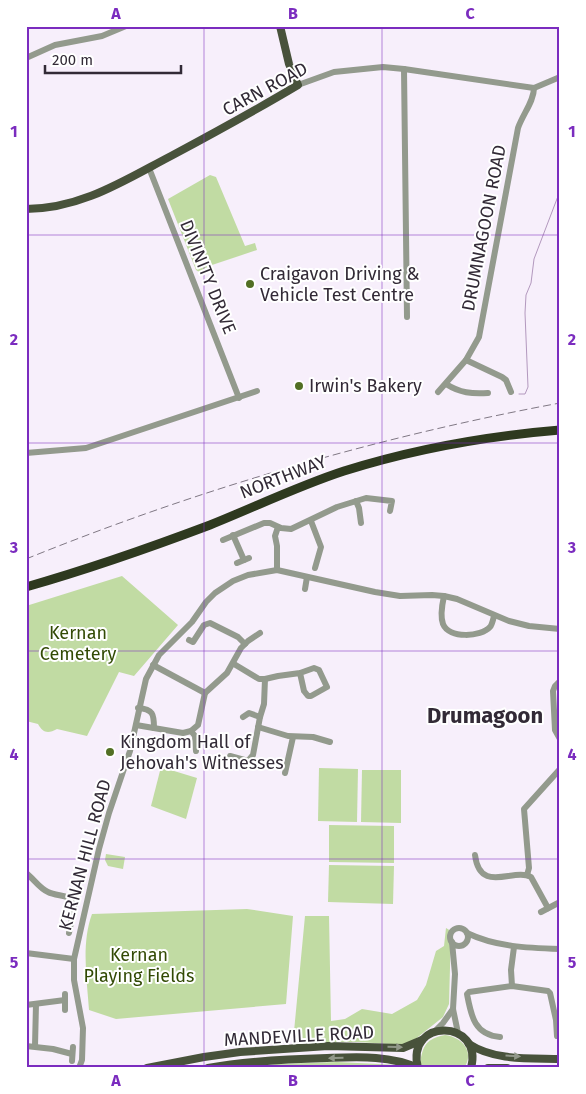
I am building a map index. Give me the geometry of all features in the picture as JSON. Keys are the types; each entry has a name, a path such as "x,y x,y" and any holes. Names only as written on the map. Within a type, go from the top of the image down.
{"highway":[{"name":"NORTHWAY","path":"26,587 131,555 293,489 374,462 474,440 560,430"}],"main road":[{"path":"280,26 289,64 298,85"},
{"name":"CARN ROAD","path":"26,209 66,204 98,194 243,118 298,85"},
{"path":"434,1032 446,1030 458,1033 469,1044 491,1055 560,1059"},
{"name":"MANDEVILLE ROAD","path":"147,1068 204,1056 277,1048 328,1046 403,1048 422,1040 434,1032"},
{"path":"418,1068 417,1054 422,1040"},
{"path":"469,1044 473,1059 471,1068"},
{"name":"MANDEVILLE ROAD","path":"208,1068 294,1058 360,1058 395,1060 418,1068"},
{"path":"488,1068 507,1068"}],"street":[{"path":"26,58 55,45 110,34 126,26"},
{"name":"CARN ROAD","path":"298,85 334,72 383,67 534,88"},
{"path":"404,69 407,318"},
{"path":"534,88 560,77"},
{"name":"DRUMNAGOON ROAD","path":"438,392 466,360 476,343 481,327 518,128 526,108 532,100 534,88"},
{"name":"DIVINITY DRIVE","path":"148,168 239,398"},
{"path":"466,360 502,377 506,380 511,392"},
{"path":"446,384 459,391 472,394 488,393"},
{"path":"26,454 86,448 257,391"},
{"path":"223,540 264,523 291,529 338,507 366,498 392,502 390,511"},
{"path":"356,501 358,518"},
{"path":"311,521 321,547 316,564 325,564"},
{"path":"277,570 278,546 275,536 278,527"},
{"path":"233,536 243,560"},
{"name":"KERNAN HILL ROAD","path":"80,1068 83,1028 74,980 74,959 105,828 130,751 138,708 146,679 159,655 192,622 206,602 215,593 233,581 248,575 277,570 384,594 444,596 457,599 494,616"},
{"path":"305,589 308,577"},
{"path":"444,596 442,623 447,631 452,634 460,635 487,630 491,626 494,616 530,626 560,629"},
{"path":"189,640 193,642 204,625 210,623 238,637 245,644"},
{"path":"136,725 183,733 191,731 198,725 205,693 227,673 234,664 241,648 260,633"},
{"path":"153,664 205,693"},
{"path":"234,664 259,679 300,673 314,668 319,670 327,687 312,696 308,696 304,691 300,673"},
{"path":"230,756 249,760 255,746 264,704 265,679"},
{"path":"560,682 553,691 555,730 560,739"},
{"path":"138,708 150,711 154,720 154,728"},
{"path":"243,718 249,713 260,717"},
{"path":"258,726 293,737 312,738 330,742"},
{"path":"191,731 195,736 193,747"},
{"path":"288,769 293,737"},
{"path":"527,875 529,868 524,809 560,770"},
{"path":"475,855 476,865 480,871 488,875 498,878 520,873 531,877 548,908"},
{"path":"26,873 48,892 75,901 68,928"},
{"path":"541,912 560,902"},
{"path":"458,1033 453,1009 455,992 454,958 450,934 454,929 463,929 467,936 514,946 560,949"},
{"path":"454,958 467,936"},
{"path":"452,942 460,945"},
{"path":"512,986 511,970 514,946"},
{"path":"26,954 74,959"},
{"path":"496,1029 497,1036 487,1034 474,1021 467,994 471,991 512,986 547,991 550,993 556,1020 556,1038"},
{"path":"26,1005 65,997 65,1010"},
{"path":"35,1046 36,1004"},
{"path":"434,1032 453,1009"},
{"path":"26,1046 35,1046 73,1054"},
{"name":"KERNAN HILL ROAD","path":"82,1060 86,1068"}],"green space":[{"path":"210,175 216,177 245,246 255,243 257,250 209,266 199,272 196,270 168,199"},
{"name":"Kernan Cemetery","path":"122,576 178,625 134,676 119,672 87,736 57,729 46,732 38,724 26,721 26,606"},
{"path":"161,767 197,778 186,819 151,806"},
{"path":"319,768 358,769 357,822 318,821"},
{"path":"362,770 401,770 401,823 361,822"},
{"path":"329,825 394,826 394,863 329,862"},
{"path":"106,854 125,857 123,869 108,866 105,860"},
{"path":"329,865 394,866 393,904 328,902"},
{"name":"Kernan Playing Fields","path":"247,909 293,916 286,1004 116,1019 89,1010 86,950 92,914"},
{"path":"305,916 329,916 331,1021 345,1019 362,1009 392,1014 417,1000 426,985 436,951 444,946 446,928 451,931 449,1004 443,1017 408,1045 357,1042 293,1042"},
{"path":"445,1035 457,1039 465,1046 468,1056 464,1068 424,1068 420,1063 424,1047 430,1041"},
{"path":"337,1062 399,1065 406,1068 249,1068 277,1064"}],"waterway":[{"path":"519,394 525,394 528,387 526,295 531,283 534,259 560,191"}],"railway":[{"path":"26,559 157,510 289,468 424,432 560,403"}],"place":[{"name":"Craigavon Driving & Vehicle Test Centre","path":"250,284"},
{"name":"Irwin's Bakery","path":"299,386"},
{"name":"Kingdom Hall of Jehovah's Witnesses","path":"110,752"}],"district":[{"name":"Drumagoon","path":"485,715"}]}
